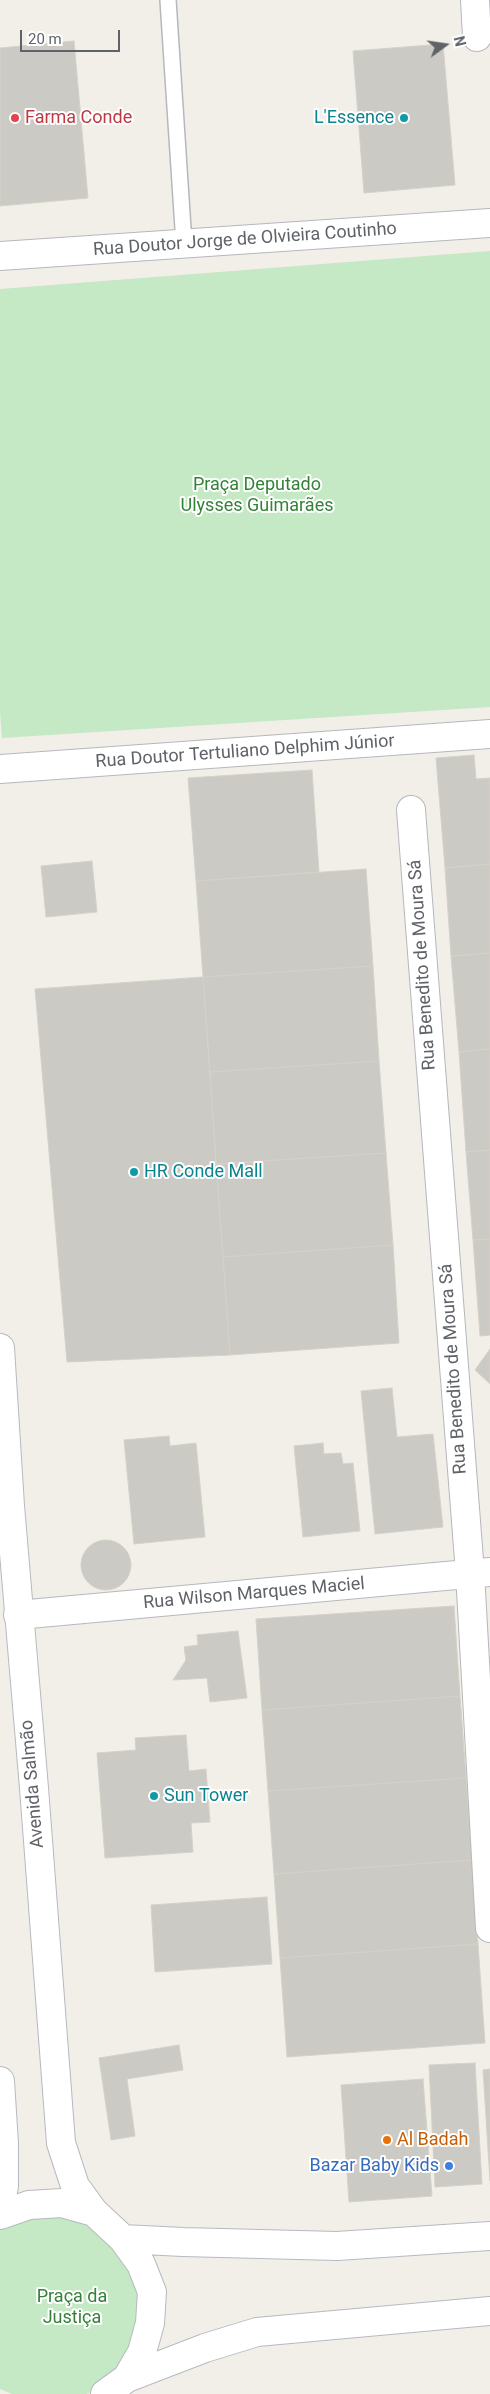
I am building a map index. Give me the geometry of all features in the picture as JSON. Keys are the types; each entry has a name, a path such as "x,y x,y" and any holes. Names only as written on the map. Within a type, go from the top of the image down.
{"street":[{"path":"475,0 477,37"},
{"name":"Rua Doutor Jorge de Olvieira Coutinho","path":"0,256 490,222"},
{"name":"Rua Doutor Tertuliano Delphim Júnior","path":"0,769 490,734"},
{"name":"Rua Benedito de Moura Sá","path":"411,810 480,1573 490,1928"},
{"name":"Avenida Salmão","path":"0,1348 5,1503 34,1788 61,2144 75,2186 94,2212"},
{"name":"Rua Wilson Marques Maciel","path":"18,1616 480,1573"},
{"path":"0,2081 4,2144 4,2186 0,2206"},
{"path":"0,2215 29,2205 62,2203 94,2212 123,2238 141,2264 152,2292 150,2323 142,2352 116,2386"},
{"path":"123,2238 184,2242 337,2246 490,2236"},
{"path":"116,2386 205,2348 257,2332 490,2311"}],"lane":[{"path":"168,0 184,244"}],"green space":[{"name":"Praça Deputado Ulysses Guimarães","path":"490,251 490,707 2,738 0,712 0,289"},
{"name":"Praça da Justiça","path":"34,2211 91,2220 134,2263 143,2322 118,2373 95,2391 86,2394 12,2394 0,2389 0,2225"}],"building":[{"path":"74,41 88,198 0,206 0,48"},
{"name":"L'Essence","path":"443,44 455,185 364,193 353,51"},
{"path":"474,755 476,779 490,778 490,864 445,868 436,758"},
{"path":"312,770 319,872 196,881 188,778"},
{"path":"92,861 97,912 46,917 41,866"},
{"path":"490,864 490,953 451,956 445,868"},
{"path":"366,869 373,966 203,977 196,881"},
{"path":"490,953 490,1049 459,1052 451,956"},
{"path":"373,966 379,1061 210,1072 203,977"},
{"name":"HR Conde Mall","path":"203,977 230,1355 67,1362 35,989"},
{"path":"490,1049 490,1150 466,1152 459,1052"},
{"path":"379,1061 386,1153 216,1164 210,1072"},
{"path":"490,1150 490,1239 473,1240 466,1152"},
{"path":"386,1153 393,1245 223,1257 216,1164"},
{"path":"490,1239 490,1335 480,1336 473,1240"},
{"path":"393,1245 399,1343 230,1355 223,1257"},
{"path":"490,1349 490,1384 475,1370"},
{"path":"392,1388 397,1437 433,1434 443,1527 375,1534 361,1391"},
{"path":"169,1436 170,1446 196,1443 205,1537 134,1544 124,1440"},
{"path":"323,1443 324,1454 341,1453 343,1464 353,1463 360,1531 303,1537 294,1446"},
{"path":"101,1540 111,1540 124,1547 131,1560 131,1570 124,1583 111,1590 101,1590 92,1586 85,1579 81,1570 81,1560 85,1551 92,1544"},
{"path":"454,1606 460,1696 262,1710 256,1619"},
{"path":"238,1631 247,1698 210,1702 207,1678 173,1680 186,1660 184,1647 198,1645 197,1635"},
{"path":"460,1696 466,1778 268,1791 262,1710"},
{"name":"Sun Tower","path":"186,1735 189,1771 206,1769 210,1822 191,1823 193,1852 105,1858 97,1753 136,1750 135,1738"},
{"path":"466,1778 472,1860 274,1874 268,1791"},
{"path":"472,1860 478,1944 280,1958 274,1874"},
{"path":"267,1897 272,1964 155,1972 151,1905"},
{"path":"478,1944 485,2043 287,2057 280,1958"},
{"path":"179,2045 183,2070 127,2079 135,2136 111,2140 99,2058"},
{"path":"475,2063 482,2184 435,2187 429,2065"},
{"path":"490,2069 490,2181 483,2070"},
{"name":"Al Badah","path":"423,2079 432,2196 349,2202 341,2085"}],"place":[{"name":"Farma Conde","path":"15,118"},
{"name":"L'Essence","path":"404,118"},
{"name":"HR Conde Mall","path":"134,1172"},
{"name":"Sun Tower","path":"154,1796"},
{"name":"Al Badah","path":"387,2140"},
{"name":"Bazar Baby Kids","path":"449,2166"}]}
